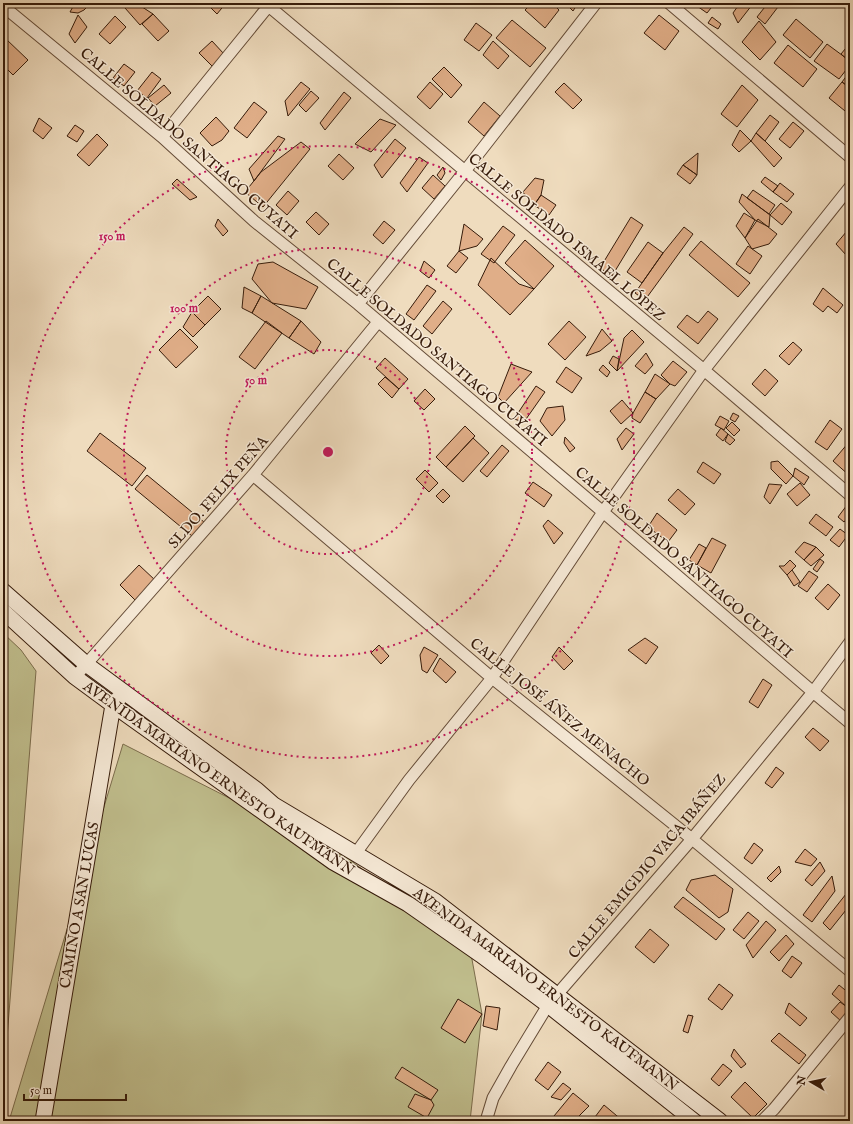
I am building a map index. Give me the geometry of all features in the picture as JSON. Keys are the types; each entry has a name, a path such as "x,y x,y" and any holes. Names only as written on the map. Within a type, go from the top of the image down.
{"main road":[{"name":"AVENIDA MARIANO ERNESTO KAUFMANN","path":"3,591 86,664 257,790 274,805 436,901 694,1121"},
{"name":"AVENIDA MARIANO ERNESTO KAUFMANN","path":"3,611 75,677 333,862 408,904 481,956 552,1000 720,1121"},
{"name":"CAMINO A SAN LUCAS","path":"43,1121 113,705 123,692"}],"street":[{"path":"358,304 465,171 596,3"},
{"path":"669,3 850,157"},
{"path":"162,137 268,4"},
{"name":"CALLE SOLDADO ISMAEL LÓPEZ","path":"268,4 465,171 704,370 850,495"},
{"name":"CALLE SOLDADO SANTIAGO CUYATI","path":"3,6 162,137 254,221 358,304 850,723"},
{"path":"356,853 409,780 492,678 603,512 704,370 850,187"},
{"name":"SLDO. FELIX PEÑA","path":"75,677 254,475 378,322"},
{"name":"CALLE JOSÉ ÁÑEZ MENACHO","path":"254,475 492,678 692,839 850,971"},
{"name":"CALLE EMIGDIO VACA IBÁÑEZ","path":"486,1121 493,1098 552,1000 692,839 812,692 850,642"},
{"path":"762,1121 850,1017"}],"shaded area":[{"path":"3,633 21,650 36,671 3,1089"},
{"path":"123,744 349,859 471,954 482,1014 470,1121 9,1121"}],"building":[{"path":"75,3 91,3 84,10 78,13 70,12"},
{"path":"128,3 136,3 153,14 140,25 125,8"},
{"path":"210,3 226,3 217,14 209,6"},
{"path":"532,3 552,3 559,10 545,28 525,10"},
{"path":"565,3 578,3 573,11"},
{"path":"700,3 715,3 707,13 697,6"},
{"path":"740,3 750,3 752,5 738,23 733,13"},
{"path":"768,3 781,3 765,24 757,17"},
{"path":"153,14 169,31 158,41 142,24"},
{"path":"78,15 87,27 75,43 69,34"},
{"path":"659,15 679,31 665,50 644,33"},
{"path":"115,16 126,27 110,44 99,34"},
{"path":"712,17 721,24 718,29 708,23"},
{"path":"796,19 823,42 810,58 783,35"},
{"path":"512,20 546,48 530,67 496,38"},
{"path":"759,21 776,42 760,60 742,42"},
{"path":"476,23 492,35 479,51 464,40"},
{"path":"6,39 28,60 13,75 3,65 3,42"},
{"path":"212,41 224,54 212,66 199,53"},
{"path":"493,41 509,56 498,69 483,55"},
{"path":"850,43 850,62 841,54"},
{"path":"827,44 850,61 850,65 839,79 814,61"},
{"path":"788,45 817,69 803,87 774,63"},
{"path":"124,64 135,72 124,86 113,78"},
{"path":"444,67 462,85 451,98 432,79"},
{"path":"152,72 161,79 147,98 137,91"},
{"path":"848,74 850,76 850,88 842,82"},
{"path":"301,82 310,89 288,116 285,101"},
{"path":"430,82 443,94 430,109 417,97"},
{"path":"842,82 850,88 850,115 829,98"},
{"path":"564,83 582,100 573,109 555,92"},
{"path":"164,85 171,93 155,106 148,98"},
{"path":"742,85 758,100 737,127 721,114"},
{"path":"311,91 319,98 306,112 299,105"},
{"path":"344,92 351,98 325,130 320,123"},
{"path":"254,102 267,112 247,138 234,128"},
{"path":"484,102 500,116 484,136 468,122"},
{"path":"770,115 779,122 765,141 756,133"},
{"path":"216,117 229,131 222,140 212,146 200,133"},
{"path":"39,118 52,128 43,139 33,131"},
{"path":"380,119 396,125 371,152 355,144"},
{"path":"793,122 804,131 790,148 779,139"},
{"path":"75,125 84,131 77,142 67,136"},
{"path":"740,130 751,141 739,152 732,145"},
{"path":"756,133 782,158 774,167 751,141"},
{"path":"97,134 108,145 89,166 77,155"},
{"path":"278,136 285,139 254,181 249,169"},
{"path":"395,139 406,148 382,178 374,165"},
{"path":"301,142 310,149 263,207 245,192 261,172"},
{"path":"698,153 697,175 683,165"},
{"path":"339,154 354,168 343,180 328,166"},
{"path":"419,157 428,163 407,192 400,183"},
{"path":"683,165 697,175 690,184 677,174"},
{"path":"443,167 445,173 441,180 437,175"},
{"path":"433,175 445,186 434,199 422,188"},
{"path":"765,177 778,186 773,192 761,182"},
{"path":"535,178 544,180 541,195 533,207 523,192"},
{"path":"177,179 197,197 190,200 172,184"},
{"path":"780,183 794,194 787,202 773,192"},
{"path":"753,190 775,205 769,214 747,198"},
{"path":"288,191 299,201 287,215 276,205"},
{"path":"742,194 770,215 769,227 755,220 739,202"},
{"path":"541,195 556,205 549,215 534,205"},
{"path":"781,203 792,212 782,225 770,215"},
{"path":"316,212 329,224 319,235 306,222"},
{"path":"744,213 755,220 745,238 736,226"},
{"path":"631,217 643,225 612,276 600,268"},
{"path":"218,219 228,231 223,236 215,226"},
{"path":"758,219 777,234 769,244 752,249 745,238"},
{"path":"384,221 395,230 383,244 373,235"},
{"path":"464,224 483,239 477,246 459,251"},
{"path":"503,226 515,235 494,263 481,254"},
{"path":"684,227 693,234 645,300 635,293 663,253"},
{"path":"847,231 850,234 850,253 847,256 836,244"},
{"path":"525,240 554,266 534,289 505,263"},
{"path":"701,241 750,283 738,297 689,255"},
{"path":"648,242 663,253 642,283 627,272"},
{"path":"748,246 762,256 750,274 736,264"},
{"path":"459,251 468,258 456,273 447,266"},
{"path":"491,258 519,284 534,289 510,315 478,285"},
{"path":"424,261 435,270 429,278 420,271"},
{"path":"273,262 318,287 306,309 272,303 252,279 258,264"},
{"path":"427,285 436,291 414,320 406,314"},
{"path":"244,287 261,296 252,313 242,308"},
{"path":"823,288 843,305 837,313 828,306 823,312 813,304"},
{"path":"208,296 221,309 205,325 192,312"},
{"path":"261,296 301,321 289,338 252,313"},
{"path":"443,301 452,309 432,334 423,326"},
{"path":"708,311 718,319 698,344 677,327 687,315 698,323"},
{"path":"192,312 205,325 193,337 183,327"},
{"path":"266,321 282,333 255,369 239,357"},
{"path":"301,321 321,342 314,354 289,338"},
{"path":"569,321 586,337 565,360 548,344"},
{"path":"180,329 198,347 176,368 159,350"},
{"path":"602,329 612,341 600,351 586,356"},
{"path":"632,330 644,342 617,371 624,338"},
{"path":"793,342 802,350 789,365 779,356"},
{"path":"646,353 653,365 645,374 635,366"},
{"path":"613,356 619,359 617,371 609,363"},
{"path":"385,358 408,379 399,389 376,368"},
{"path":"673,361 687,372 675,386 670,384 661,375"},
{"path":"511,364 532,372 504,403 498,397"},
{"path":"603,365 610,372 607,377 599,370"},
{"path":"566,367 582,378 572,393 556,382"},
{"path":"765,369 778,381 765,396 752,384"},
{"path":"655,374 670,384 656,399 645,392"},
{"path":"385,377 399,389 392,398 378,384"},
{"path":"536,386 545,392 524,422 514,419"},
{"path":"425,389 435,399 424,410 414,401"},
{"path":"645,392 656,399 640,423 632,418 633,413"},
{"path":"622,400 633,413 621,424 610,411"},
{"path":"563,406 565,420 552,436 540,421 547,408"},
{"path":"733,413 739,416 735,422 730,419"},
{"path":"720,416 729,421 724,430 715,425"},
{"path":"830,420 842,429 827,450 815,442"},
{"path":"732,422 740,430 734,436 726,428"},
{"path":"465,426 475,436 446,467 436,457"},
{"path":"626,428 634,434 622,450 617,439"},
{"path":"721,428 728,434 723,441 716,435"},
{"path":"100,433 146,468 132,486 87,451"},
{"path":"728,434 735,440 730,445 725,441"},
{"path":"565,437 575,448 570,452 564,443"},
{"path":"473,438 489,453 463,482 446,467"},
{"path":"849,442 850,443 850,476 833,461"},
{"path":"502,445 509,451 487,477 480,471"},
{"path":"778,461 793,476 786,484 771,469 771,462"},
{"path":"703,462 721,474 714,484 697,472"},
{"path":"795,468 809,477 804,485 793,476"},
{"path":"425,470 438,483 429,492 416,479"},
{"path":"147,475 204,522 192,536 135,489"},
{"path":"533,482 552,495 544,507 525,493"},
{"path":"800,483 810,495 797,506 787,494"},
{"path":"769,484 782,485 770,504 764,497"},
{"path":"443,489 450,496 443,503 436,496"},
{"path":"678,489 695,504 685,515 668,500"},
{"path":"847,505 850,507 850,515 844,522 838,517"},
{"path":"657,513 677,530 668,542 648,527"},
{"path":"816,514 833,527 826,536 809,523"},
{"path":"548,520 563,533 554,544 543,526"},
{"path":"840,529 848,535 839,547 830,540"},
{"path":"712,538 726,545 711,573 697,565"},
{"path":"804,542 816,547 804,560 795,552"},
{"path":"699,544 706,548 697,565 689,560"},
{"path":"816,547 824,555 811,566 804,560"},
{"path":"820,559 824,562 817,572 813,569"},
{"path":"790,560 796,566 787,575 779,566 784,566"},
{"path":"139,565 156,581 136,601 120,585"},
{"path":"792,570 800,582 794,586 787,575"},
{"path":"809,571 818,577 807,592 798,586"},
{"path":"828,584 840,595 828,610 815,598"},
{"path":"645,638 658,647 646,664 628,650"},
{"path":"379,645 389,656 381,664 371,653"},
{"path":"424,647 438,655 427,673 422,670 420,655"},
{"path":"559,647 573,661 564,670 552,657"},
{"path":"440,658 456,672 446,683 433,671"},
{"path":"763,679 772,685 758,708 749,702"},
{"path":"813,728 829,741 820,751 805,737"},
{"path":"776,767 784,773 772,788 765,783"},
{"path":"754,843 763,850 752,864 744,858"},
{"path":"805,849 817,859 811,866 795,862"},
{"path":"820,862 825,871 812,886 805,880"},
{"path":"779,866 781,872 771,882 767,878"},
{"path":"715,875 733,889 728,912 719,918 686,890 691,880"},
{"path":"832,876 835,891 812,922 803,915"},
{"path":"850,889 850,905 830,930 823,923"},
{"path":"683,897 725,929 716,940 674,907"},
{"path":"748,912 759,921 744,939 733,930"},
{"path":"766,921 776,930 753,958 746,945"},
{"path":"650,929 669,945 654,963 635,947"},
{"path":"786,935 794,944 779,961 770,952"},
{"path":"792,956 802,963 791,978 782,971"},
{"path":"719,984 733,995 722,1010 708,999"},
{"path":"839,985 850,994 850,1004 847,1007 832,994"},
{"path":"458,999 482,1014 465,1043 441,1028"},
{"path":"840,1002 850,1011 842,1022 831,1012"},
{"path":"789,1003 807,1018 800,1026 785,1013"},
{"path":"486,1006 500,1008 497,1030 483,1026"},
{"path":"688,1015 693,1016 688,1033 683,1031"},
{"path":"779,1033 806,1055 799,1064 771,1041"},
{"path":"734,1049 746,1064 741,1068 731,1056"},
{"path":"548,1062 561,1072 548,1090 535,1080"},
{"path":"723,1064 732,1071 719,1086 711,1079"},
{"path":"402,1067 438,1090 431,1100 395,1078"},
{"path":"745,1082 767,1104 753,1118 731,1097"},
{"path":"563,1083 571,1089 561,1100 551,1097"},
{"path":"573,1093 589,1106 574,1121 560,1121 554,1116"},
{"path":"415,1094 431,1100 434,1105 427,1118 408,1107"},
{"path":"604,1105 623,1121 592,1121"}]}
